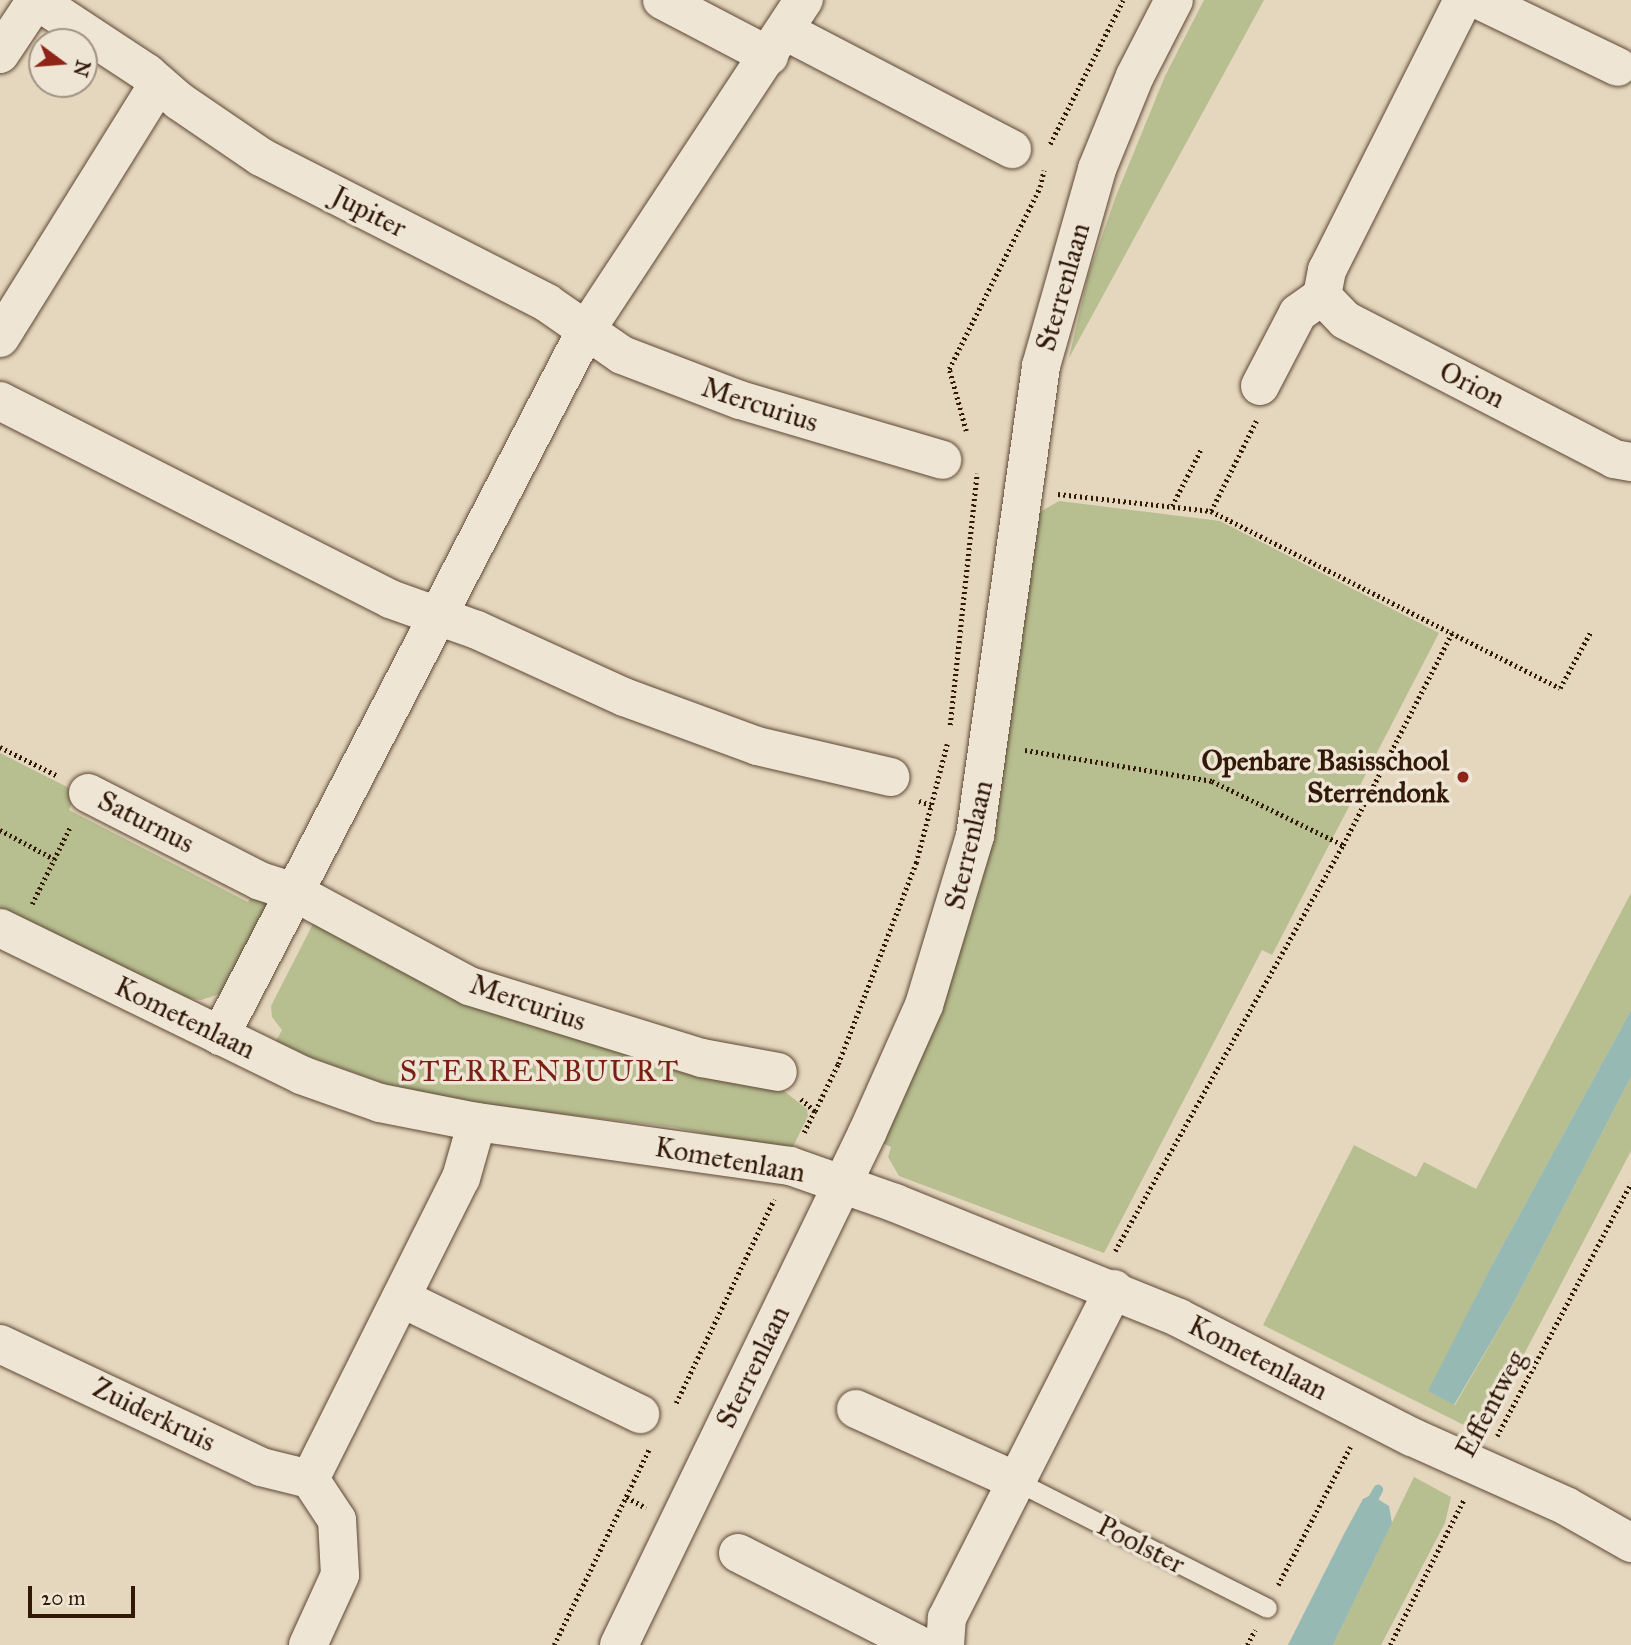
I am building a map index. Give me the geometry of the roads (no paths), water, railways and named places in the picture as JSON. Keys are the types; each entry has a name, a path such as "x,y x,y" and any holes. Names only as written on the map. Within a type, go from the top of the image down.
{"street":[{"name":"Jupiter","path":"0,54 36,0 261,157 547,303 586,330"},
{"path":"662,0 786,29 1012,149"},
{"name":"Sterrenlaan","path":"619,1645 842,1184 924,1005 969,860 991,745 1018,514 1041,366 1072,247 1135,76 1174,0"},
{"path":"1260,386 1298,313 1322,296 1327,270 1463,0"},
{"path":"1479,0 1618,67"},
{"path":"220,1035 586,330 786,29"},
{"path":"0,338 158,84"},
{"name":"Orion","path":"1322,296 1345,320 1614,459 1631,462"},
{"name":"Mercurius","path":"586,330 650,368 963,457"},
{"path":"0,401 390,599 436,615 624,697 757,746 891,777"},
{"name":"Saturnus","path":"88,793 260,881 294,892"},
{"name":"Mercurius","path":"294,892 469,986 702,1058 778,1072"},
{"name":"Kometenlaan","path":"8,932 301,1075 380,1103 477,1122 790,1166 842,1184 1106,1286 1367,1414 1616,1531 1631,1543"},
{"path":"318,1641 340,1575 337,1520 310,1479 461,1178 477,1122"},
{"path":"945,1645 947,1618 1016,1481 1106,1286"},
{"path":"401,1298 655,1421"},
{"name":"Zuiderkruis","path":"0,1343 261,1468 310,1479"},
{"name":"Poolster","path":"856,1409 1016,1481"},
{"path":"738,1553 919,1645"}],"lane":[{"name":"Poolster","path":"1016,1481 1267,1608"}],"water":[{"path":"1631,1010 1631,1077 1511,1308 1454,1405 1428,1391 1493,1263"},
{"path":"1371,1495 1389,1506 1392,1523 1333,1645 1288,1645 1363,1499"}],"waterway":[{"path":"1368,1508 1378,1490"}],"place":[{"name":"Openbare Basisschool Sterrendonk","path":"1463,777"}],"district":[{"name":"STERRENBUURT","path":"540,1071"}]}
